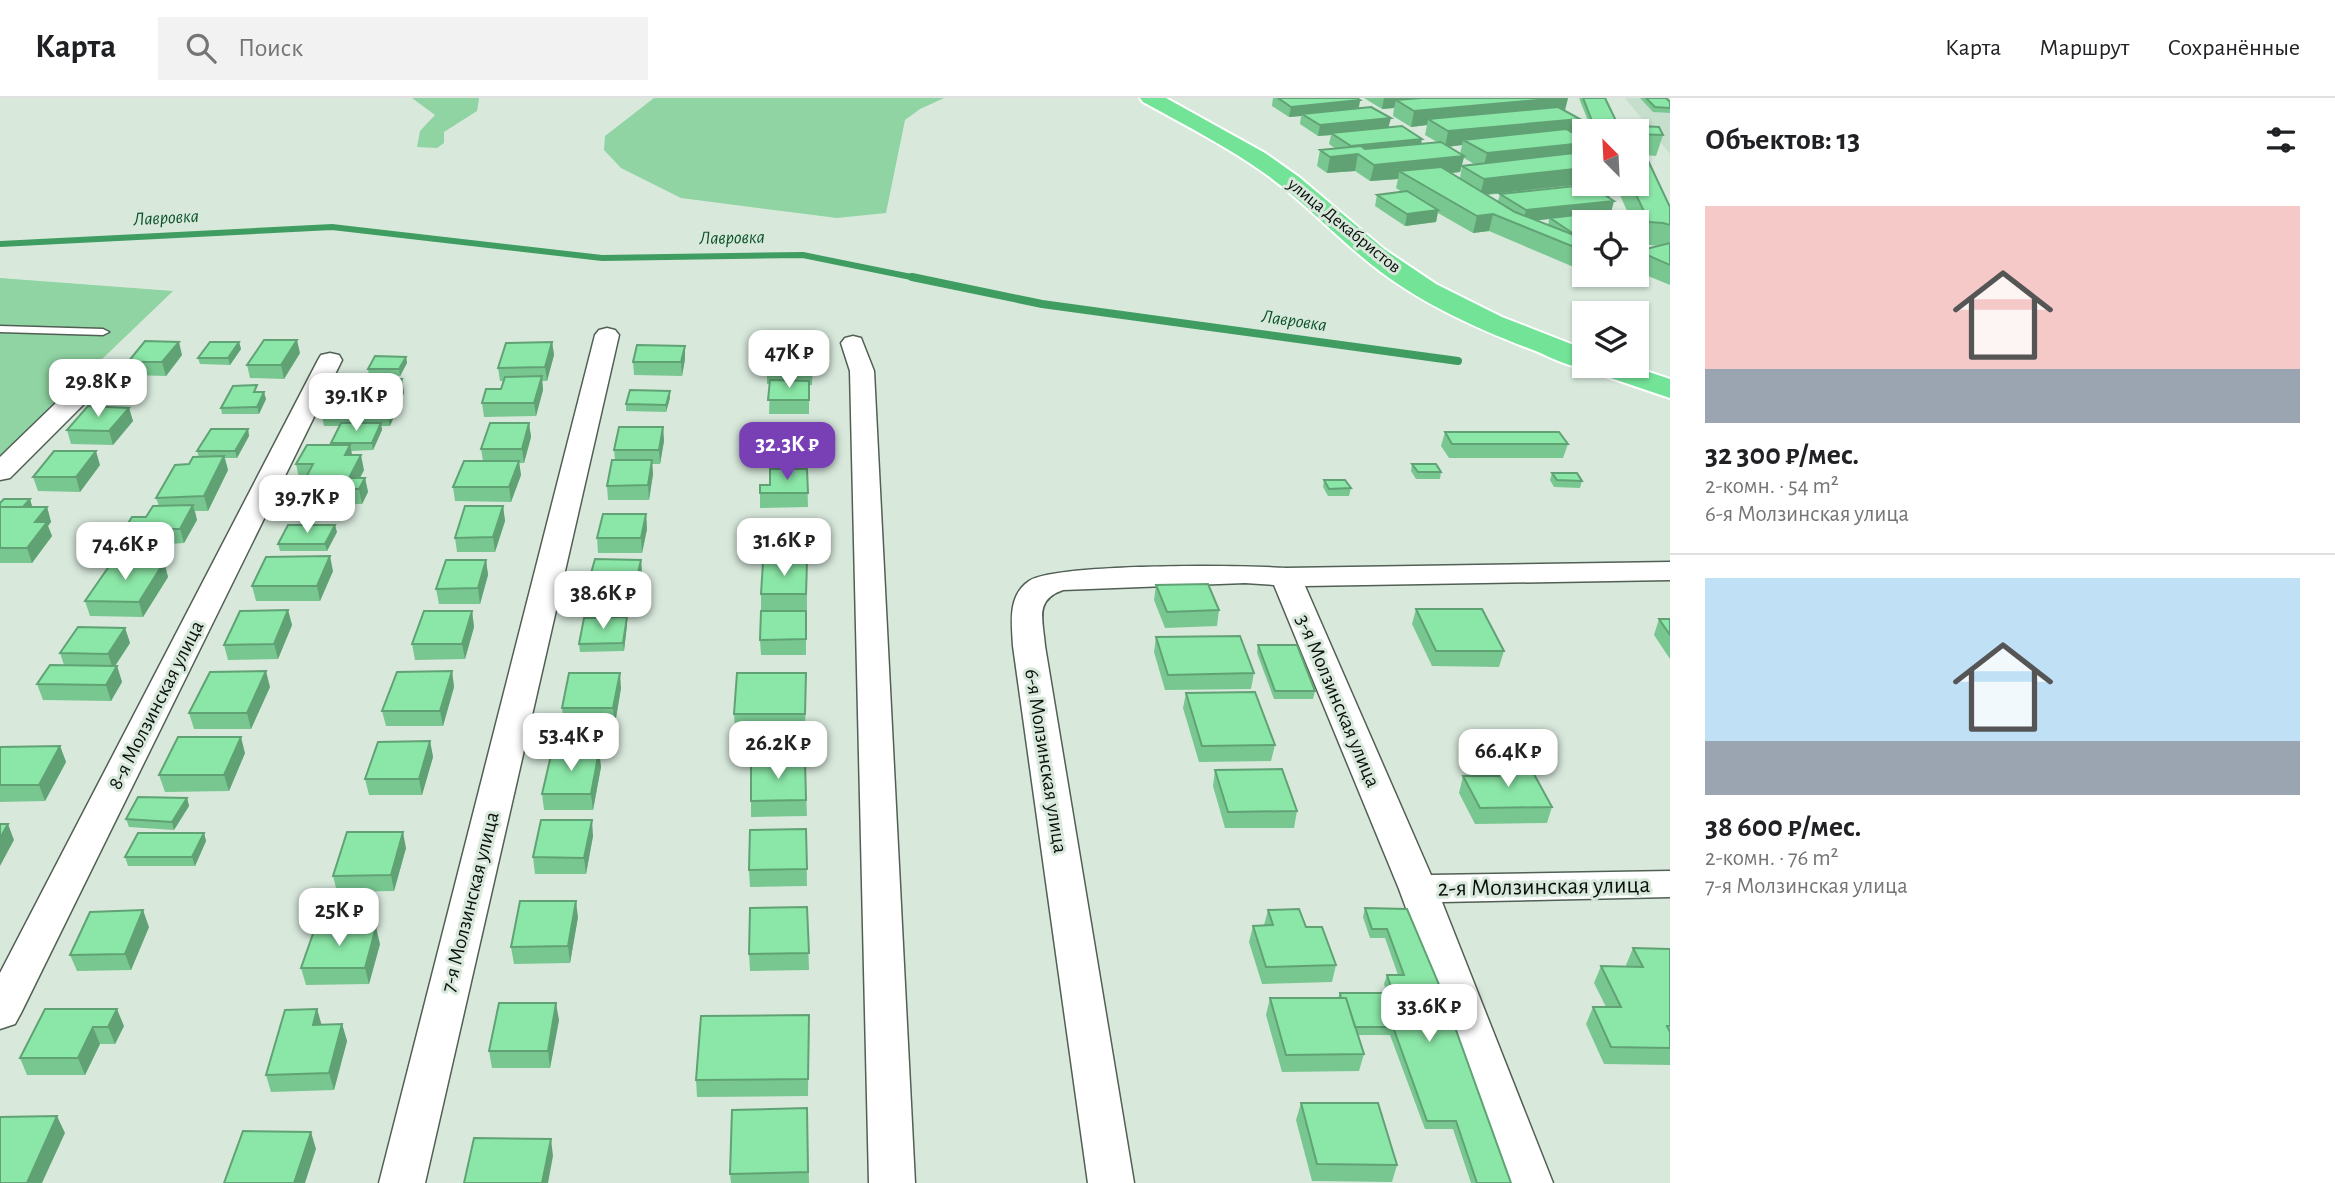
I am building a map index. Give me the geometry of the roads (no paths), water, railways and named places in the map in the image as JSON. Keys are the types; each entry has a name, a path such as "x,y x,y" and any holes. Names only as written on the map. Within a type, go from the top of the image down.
{"highway":[{"name":"улица Декабристов","path":"1150,98 1227,138 1263,161 1294,184 1373,255 1407,278 1502,327 1572,354"},
{"path":"1638,378 1670,389"}],"street":[{"name":"7-я Молзинская улица","path":"402,1183 607,335"},
{"path":"853,344 862,371 892,1183"},
{"name":"8-я Молзинская улица","path":"0,1013 330,360"},
{"path":"0,472 101,373"},
{"path":"1286,578 1670,571"},
{"name":"6-я Молзинская улица","path":"1111,1183 1029,646 1027,605 1039,588 1060,581 1245,574 1286,578"},
{"name":"3-я Молзинская улица","path":"1286,578 1418,889 1530,1183"},
{"name":"2-я Молзинская улица","path":"1418,889 1670,884"}],"lane":[{"path":"0,329 103,332"}],"waterway":[{"name":"Лавровка","path":"0,244 332,227 602,258 803,255 921,279"},
{"name":"Лавровка","path":"912,277 1042,304 1458,361"}]}
